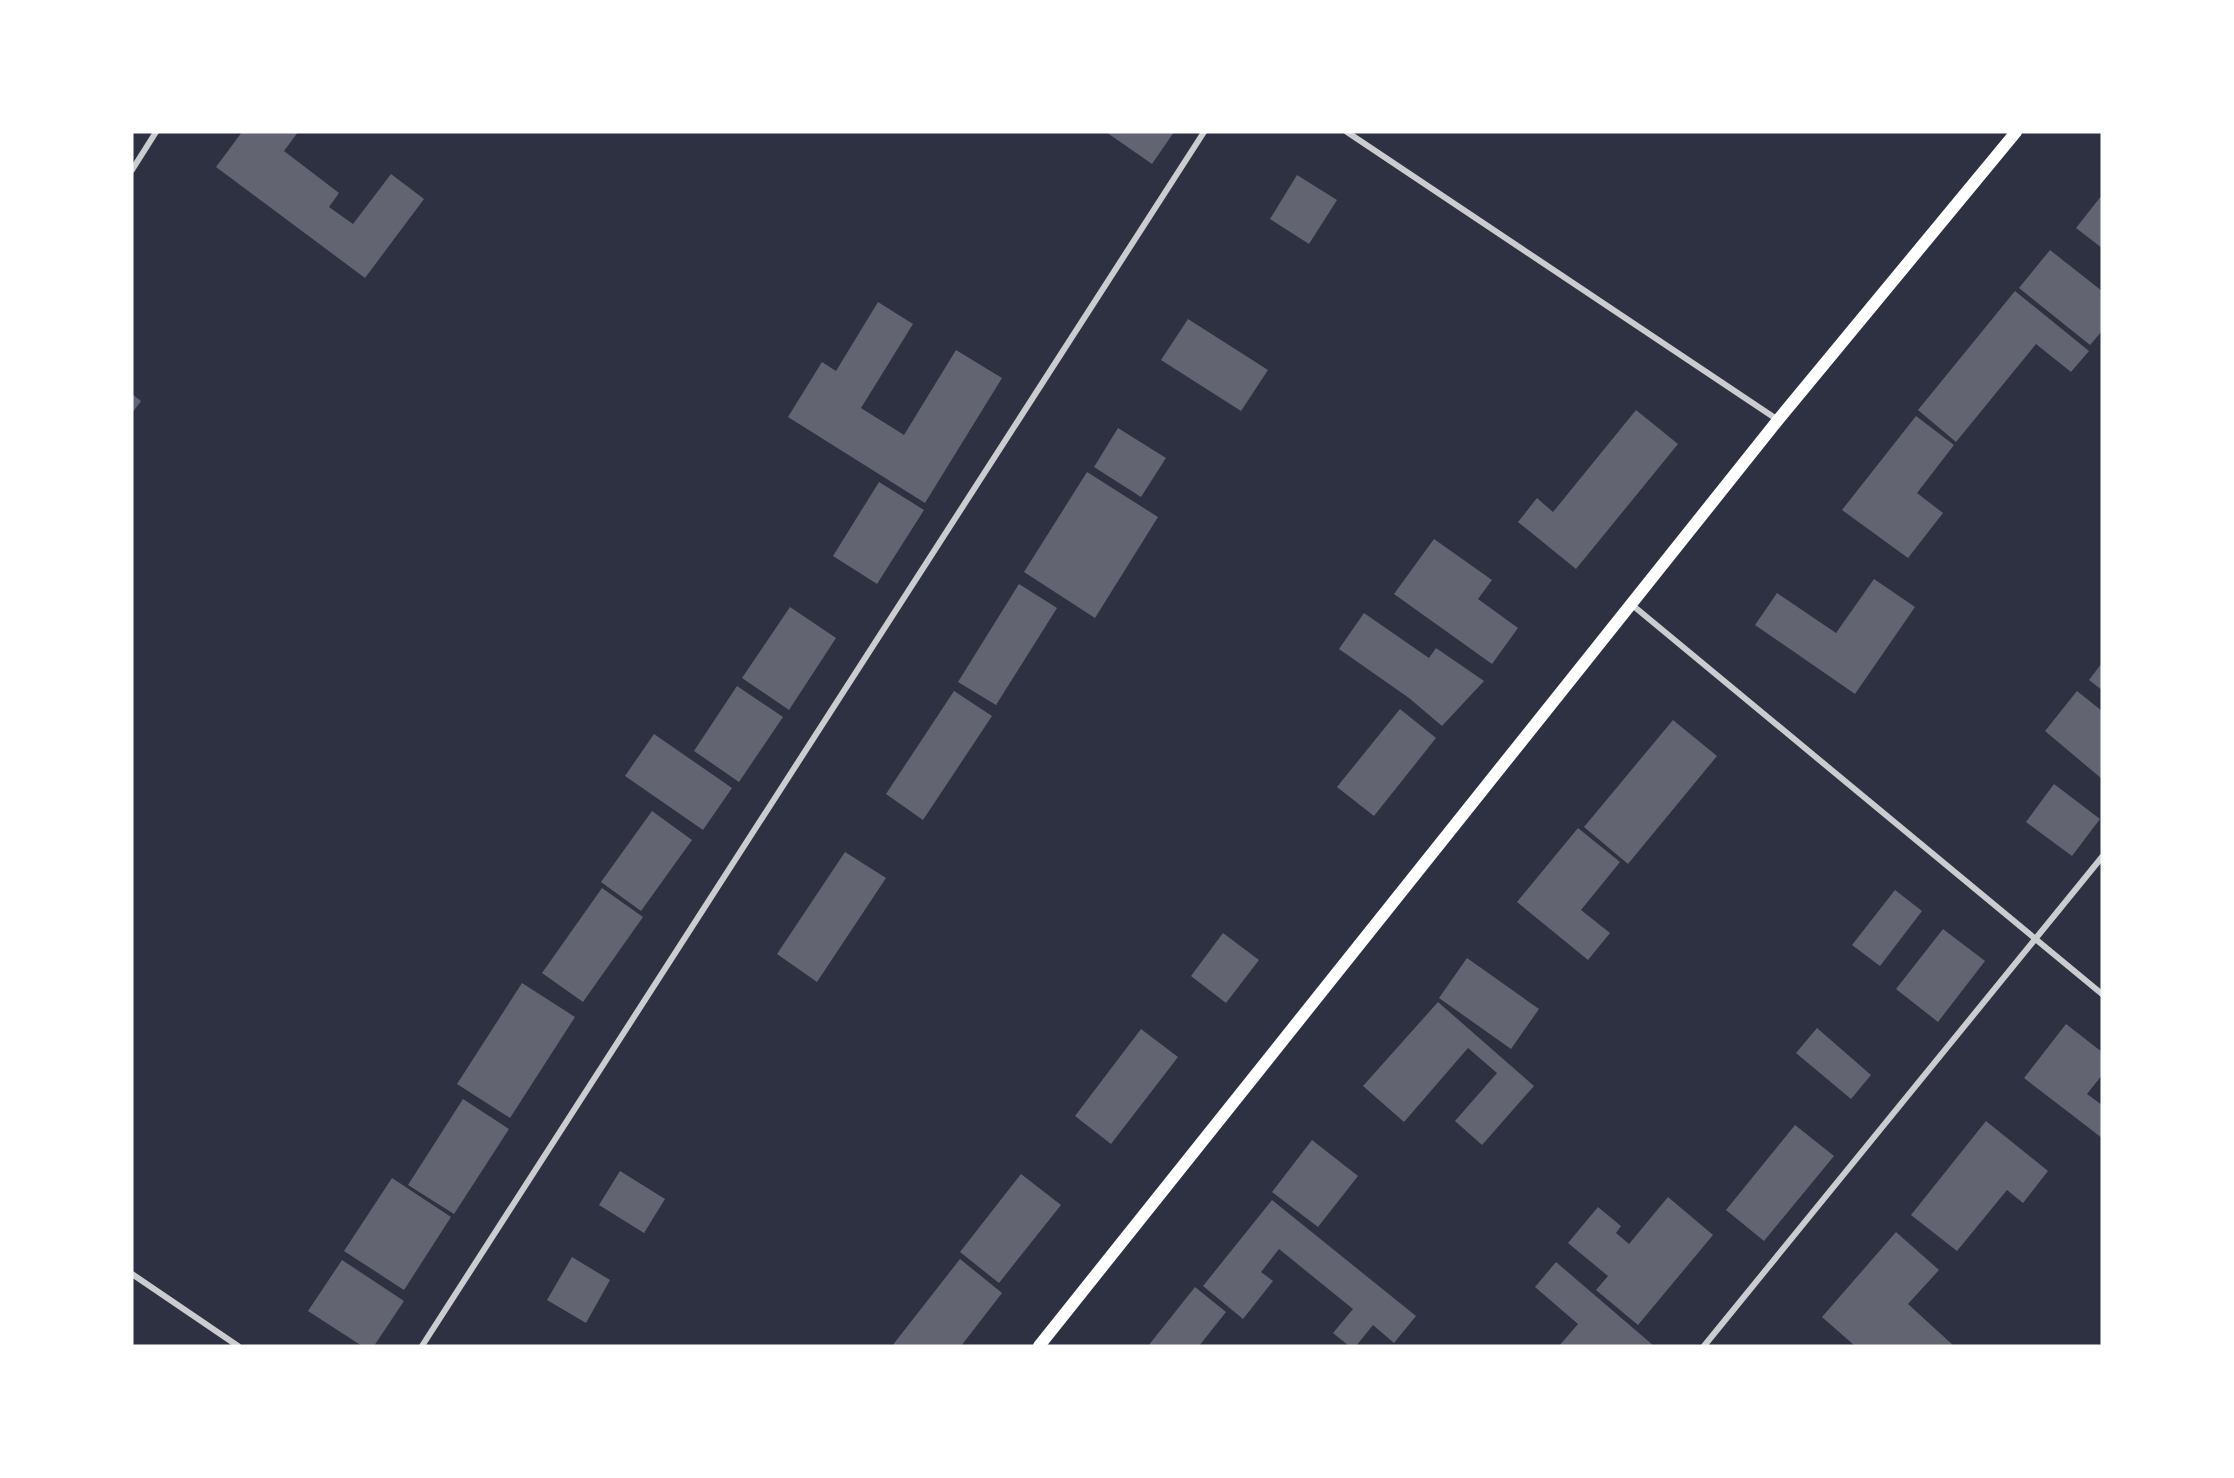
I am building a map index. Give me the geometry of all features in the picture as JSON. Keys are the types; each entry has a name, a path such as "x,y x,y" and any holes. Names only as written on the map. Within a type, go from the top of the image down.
{"main road":[{"path":"1039,1346 1778,420 2016,132"}],"street":[{"path":"132,170 156,132"},
{"path":"422,1346 1204,132"},
{"path":"1347,132 1778,420"},
{"path":"1631,604 2102,994"},
{"path":"1704,1346 2102,857"},
{"path":"132,1274 238,1346"}],"building":[{"path":"242,132 298,132 284,151 339,193 329,207 353,224 391,174 424,199 365,278 216,167"},
{"path":"1106,132 1174,132 1152,164"},
{"path":"1297,175 1337,200 1309,244 1270,219"},
{"path":"2102,195 2102,248 2076,228"},
{"path":"2050,250 2102,291 2102,331 2090,345 2019,288"},
{"path":"2015,291 2089,351 2071,372 2036,344 1956,442 1918,410"},
{"path":"878,302 913,324 861,408 904,435 956,350 1002,378 925,503 788,417 822,362 836,371"},
{"path":"1188,319 1268,370 1241,411 1161,360"},
{"path":"132,394 141,401 132,413"},
{"path":"1636,410 1678,444 1576,569 1518,522 1537,498 1553,512"},
{"path":"1916,416 1954,445 1917,493 1943,513 1908,558 1842,510"},
{"path":"1118,428 1166,458 1141,497 1094,467"},
{"path":"1087,472 1158,517 1095,618 1024,572"},
{"path":"879,482 924,510 877,584 833,556"},
{"path":"1434,539 1492,580 1478,599 1518,628 1492,664 1394,594"},
{"path":"1874,579 1915,607 1855,694 1755,625 1777,593 1836,633"},
{"path":"1019,584 1057,608 996,705 958,682"},
{"path":"790,607 836,638 789,710 742,678"},
{"path":"1364,613 1429,658 1436,648 1484,681 1442,726 1409,698 1339,649"},
{"path":"2102,663 2102,690 2089,680"},
{"path":"737,686 783,717 739,782 694,751"},
{"path":"954,691 992,716 923,820 886,794"},
{"path":"2077,691 2102,711 2102,779 2045,731"},
{"path":"1400,709 1436,738 1374,816 1337,787"},
{"path":"1673,720 1717,756 1628,864 1584,827"},
{"path":"654,734 732,788 703,830 625,776"},
{"path":"2054,784 2100,819 2072,856 2026,822"},
{"path":"652,811 692,840 641,911 601,882"},
{"path":"1578,828 1620,862 1581,910 1610,933 1588,960 1517,902"},
{"path":"845,852 886,878 817,982 777,954"},
{"path":"602,888 643,917 583,1002 542,973"},
{"path":"1895,890 1922,911 1880,966 1852,945"},
{"path":"1943,929 1985,961 1938,1022 1896,989"},
{"path":"1223,933 1259,960 1226,1003 1191,976"},
{"path":"1467,958 1539,1009 1511,1049 1439,998"},
{"path":"522,983 575,1017 510,1118 457,1084"},
{"path":"1438,1002 1534,1086 1482,1145 1455,1121 1497,1073 1468,1048 1404,1122 1363,1086"},
{"path":"2066,1024 2102,1052 2102,1075 2087,1094 2102,1105 2102,1138 2024,1078"},
{"path":"1817,1028 1871,1075 1851,1099 1796,1053"},
{"path":"1141,1029 1178,1057 1111,1144 1075,1116"},
{"path":"463,1099 509,1129 454,1214 408,1185"},
{"path":"1986,1121 2048,1171 2023,1203 2007,1190 1957,1251 1911,1215"},
{"path":"1795,1125 1834,1156 1764,1241 1726,1210"},
{"path":"1312,1140 1358,1176 1318,1227 1272,1192"},
{"path":"620,1171 665,1199 644,1233 599,1205"},
{"path":"1021,1174 1061,1205 999,1283 960,1252"},
{"path":"392,1178 451,1217 404,1290 344,1251"},
{"path":"1668,1197 1713,1235 1638,1325 1596,1290 1608,1276 1568,1243 1598,1207 1621,1226 1616,1233 1629,1244"},
{"path":"1272,1200 1416,1316 1394,1343 1373,1325 1356,1346 1349,1346 1333,1333 1353,1309 1279,1249 1261,1272 1273,1281 1243,1319 1203,1286"},
{"path":"1896,1232 1939,1270 1908,1304 1954,1346 1855,1346 1822,1317"},
{"path":"572,1257 610,1280 586,1323 547,1300"},
{"path":"960,1259 1002,1293 961,1346 892,1346"},
{"path":"342,1260 404,1301 374,1346 362,1346 308,1311"},
{"path":"1556,1262 1654,1346 1559,1346 1578,1324 1535,1287"},
{"path":"1195,1287 1226,1312 1199,1346 1148,1346"}]}
